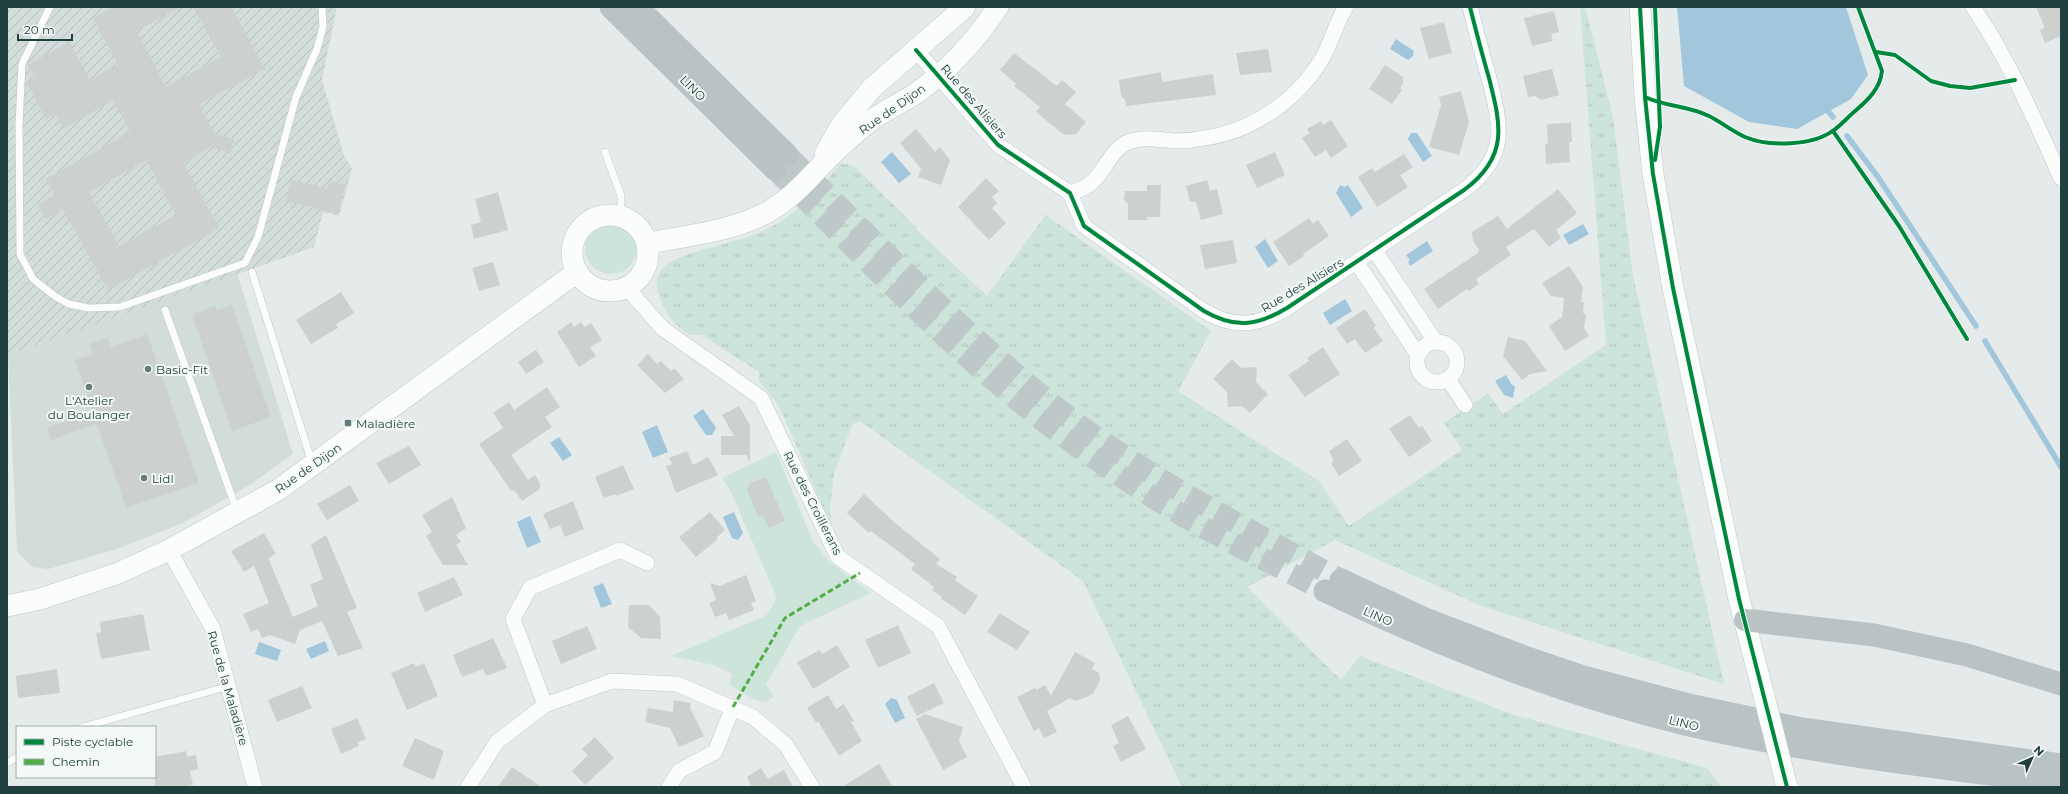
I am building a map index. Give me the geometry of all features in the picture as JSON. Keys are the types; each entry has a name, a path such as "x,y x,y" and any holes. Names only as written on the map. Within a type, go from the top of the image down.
{"highway":[{"name":"LINO","path":"611,7 781,162 637,7"},
{"name":"LINO","path":"2061,765 1802,730 1682,703 1580,676 1527,658 1333,585 1423,636 1523,675 1573,692 1684,724 1812,749 2061,783"},
{"path":"1745,620 1874,634 1967,656 2061,684"}],"street":[{"name":"Rue de Dijon","path":"815,172 842,124 854,108 893,69 965,7"},
{"name":"Rue de Dijon","path":"648,243 717,230 746,222 781,205 865,125 914,94 938,76 976,37 998,7"},
{"path":"1070,194 1087,186 1114,153 1127,143 1142,138 1178,141 1214,137 1251,124 1271,112 1296,92 1315,69 1328,48 1346,7"},
{"name":"Rue des Alisiers","path":"916,50 998,145 1070,194 1084,226 1194,305 1213,316 1232,322 1252,323 1270,318 1357,263 1479,178 1495,154 1499,136 1498,114 1470,7"},
{"path":"1640,7 1645,97 1653,166 1673,288 1745,620 1787,787"},
{"path":"1974,7 1992,34 2005,59 2061,178"},
{"path":"608,215 621,216 633,222 642,232 648,243 649,257 645,269 638,280 627,288 616,291 599,290 584,281 577,272 573,260 572,247 576,235 585,224 596,218 608,215"},
{"path":"1375,251 1435,341 1448,345 1456,356 1456,369 1448,380 1465,406"},
{"name":"Rue des Alisiers","path":"1357,263 1418,355 1416,365 1422,376 1435,382 1448,380"},
{"name":"Rue de Dijon","path":"7,606 40,599 116,574 169,550 278,490 577,272"},
{"name":"Rue des Croillerans","path":"627,288 662,328 761,398 838,557 938,626 1024,787"},
{"path":"1418,355 1423,346 1435,341"},
{"name":"Rue de la Maladière","path":"169,550 213,629 255,787"},
{"path":"545,705 513,619 530,588 620,550 647,563"},
{"path":"468,787 497,742 545,705 612,682 677,684 733,707 753,717 786,745 812,787"},
{"path":"669,787 679,771 715,752 733,707"}],"lane":[{"path":"50,7 22,64 19,124 20,254 33,279 56,297 69,304 102,309 120,307 245,263 258,237 296,97 317,49 323,27 322,7"},
{"path":"605,152 621,196 621,216"},
{"path":"252,272 313,465"},
{"path":"165,310 237,513"},
{"path":"87,726 229,686"},
{"path":"7,763 16,758"}],"shaded area":[{"path":"7,7 337,7 322,80 344,156 352,169 339,216 323,212 314,247 8,355"},
{"path":"237,273 293,454 248,486 183,523 117,549 48,569 32,567 17,551 8,355"}],"green space":[{"path":"1580,7 1585,7 1613,117 1633,276 1724,684 1479,605 1335,540 1247,587 1341,680 1360,656 1511,714 1707,768 1722,787 1182,787 1083,581 860,421 852,425 834,474 830,507 831,526 779,406 759,381 759,372 702,335 693,335 679,327 672,320 662,304 659,295 657,279 660,271 667,264 682,256 742,239 777,223 801,206 841,163 854,166 917,228 916,229 987,296 1044,217 1044,214 1211,331 1178,391 1319,481 1349,526 1462,450 1444,423 1488,393 1503,414 1606,345"},
{"path":"606,222 616,222 630,229 637,243 637,253 630,267 616,274 606,274 596,270 589,263 585,253 585,243 589,233 596,226"},
{"path":"776,452 813,542 831,563 871,593 800,626 766,684 774,697 765,702 756,700 729,685 732,674 714,665 671,656 767,615 777,598 730,490 722,478"}],"water":[{"path":"1677,7 1846,7 1868,75 1851,99 1797,129 1749,122 1684,86"},
{"path":"1396,39 1414,51 1413,56 1408,60 1390,49"},
{"path":"1411,133 1417,133 1432,156 1423,162 1408,139"},
{"path":"892,152 911,174 899,183 881,162"},
{"path":"1340,185 1345,187 1348,185 1363,208 1351,217 1336,193"},
{"path":"1583,224 1589,234 1569,245 1563,235"},
{"path":"1265,239 1278,261 1268,268 1255,247"},
{"path":"1427,241 1433,251 1410,266 1408,262 1410,260 1406,255"},
{"path":"1345,299 1352,311 1330,325 1323,313"},
{"path":"1506,375 1512,385 1515,386 1513,398 1504,395 1495,381"},
{"path":"703,409 716,428 712,435 706,435 693,416"},
{"path":"657,425 668,452 653,458 642,432"},
{"path":"559,437 572,455 563,461 550,443"},
{"path":"734,512 743,533 738,540 732,538 723,517"},
{"path":"530,516 541,542 527,548 517,522"},
{"path":"603,583 612,604 601,608 593,587"},
{"path":"325,641 329,651 311,659 306,649"},
{"path":"259,642 281,650 277,661 255,654"},
{"path":"891,698 897,700 905,718 895,723 885,704"}],"building":[{"path":"114,7 180,7 136,31 166,87 221,57 193,7 231,7 265,69 199,104 214,133 234,139 230,153 211,147 183,163 219,228 108,290 63,209 46,219 38,204 55,195 46,179 131,132 113,101 63,128 55,114 46,118 27,83 35,78 28,65 69,42 90,80 118,65 93,18","holes":["146,160 176,215 119,246 89,192"]},
{"path":"2036,7 2061,7 2061,36 2045,43 2040,30 2045,28"},
{"path":"1554,11 1559,32 1551,34 1553,41 1532,46 1524,18"},
{"path":"1444,22 1452,53 1429,59 1420,28"},
{"path":"1268,49 1272,72 1240,75 1236,53"},
{"path":"1014,53 1057,86 1062,80 1076,92 1065,104 1086,122 1076,134 1064,135 1036,112 1040,107 1014,86 1016,84 1000,70"},
{"path":"1385,65 1403,77 1403,83 1400,88 1402,90 1392,104 1369,89"},
{"path":"1552,69 1559,95 1541,100 1535,96 1528,97 1523,76"},
{"path":"1161,72 1162,82 1213,74 1216,95 1126,106 1125,100 1121,96 1119,80"},
{"path":"1461,91 1469,122 1459,155 1429,147 1441,105 1439,97"},
{"path":"1331,120 1348,146 1331,158 1326,150 1315,157 1302,138 1310,133 1307,129 1321,121 1323,125"},
{"path":"1571,123 1572,142 1569,142 1570,162 1546,164 1545,144 1548,144 1547,124"},
{"path":"916,129 935,152 940,147 950,160 941,185 918,177 921,169 900,143"},
{"path":"1275,152 1285,175 1257,188 1246,165"},
{"path":"1404,154 1413,167 1400,175 1408,187 1377,207 1358,177 1372,168 1375,172"},
{"path":"986,178 999,191 992,197 997,203 992,208 1006,223 989,240 958,207"},
{"path":"291,180 328,189 330,181 345,185 338,214 286,201"},
{"path":"1207,180 1210,191 1217,189 1223,214 1201,220 1196,202 1190,201 1186,186"},
{"path":"1147,185 1161,185 1160,217 1147,217 1147,220 1128,220 1128,204 1124,200 1125,191 1147,191"},
{"path":"1558,189 1577,213 1556,230 1561,238 1549,247 1534,229 1506,247 1511,255 1476,279 1479,284 1469,291 1467,289 1438,309 1424,289 1478,253 1479,250 1473,241 1472,232 1498,216 1507,229"},
{"path":"498,192 508,230 474,239 471,225 481,222 475,199"},
{"path":"1309,218 1313,224 1318,220 1329,236 1289,266 1273,242"},
{"path":"1233,240 1237,263 1205,269 1200,245"},
{"path":"493,262 500,285 479,291 472,268"},
{"path":"1569,266 1583,287 1581,302 1584,302 1583,313 1586,314 1584,328 1589,336 1565,351 1549,326 1562,317 1564,298 1551,296 1542,283"},
{"path":"341,292 354,313 336,324 338,328 311,344 296,320"},
{"path":"232,305 271,417 232,431 193,318 193,314 215,306 217,310"},
{"path":"1365,309 1376,326 1374,328 1383,341 1365,353 1355,339 1347,344 1336,328"},
{"path":"571,322 574,327 581,322 584,327 591,323 602,340 590,347 596,356 579,367 557,332"},
{"path":"147,334 199,483 126,508 97,424 51,440 47,428 93,411 75,360 93,354 90,344 108,338 111,347"},
{"path":"1508,337 1525,341 1547,371 1530,374 1522,380 1503,356"},
{"path":"1323,347 1340,374 1305,397 1288,375 1309,361 1307,358"},
{"path":"536,350 544,362 526,374 518,362"},
{"path":"648,354 657,364 661,361 671,371 674,368 684,379 665,393 637,365"},
{"path":"1232,359 1241,368 1257,367 1256,382 1268,394 1250,413 1242,406 1228,407 1227,392 1213,379"},
{"path":"547,387 560,407 545,417 552,427 511,455 528,480 535,475 540,483 540,489 522,501 514,490 511,491 479,444 503,428 493,413 509,402 514,410"},
{"path":"739,406 750,425 750,462 746,455 721,455 721,436 734,436 722,415"},
{"path":"1410,415 1419,428 1422,426 1432,441 1409,457 1389,429"},
{"path":"1347,439 1362,461 1339,476 1331,463 1334,461 1329,451"},
{"path":"409,446 421,465 389,484 376,463"},
{"path":"687,451 693,465 708,457 718,475 676,493 666,466 672,464 669,458"},
{"path":"623,465 634,489 616,496 615,494 604,498 595,477"},
{"path":"766,477 785,521 769,528 762,515 758,516 747,490 750,483"},
{"path":"350,485 359,501 327,520 317,504"},
{"path":"864,494 894,522 940,559 936,564 957,577 955,580 978,596 965,615 940,598 942,597 932,590 934,587 911,569 915,564 871,531 869,533 847,513"},
{"path":"452,497 466,528 456,535 461,542 456,545 468,565 443,565 426,536 432,532 422,515"},
{"path":"573,501 584,529 565,537 560,525 550,529 543,514"},
{"path":"710,512 725,530 716,538 718,539 696,557 679,537"},
{"path":"264,533 276,554 268,558 293,617 318,606 310,585 323,579 311,545 326,535 357,608 347,612 363,648 338,656 322,621 300,630 295,644 270,635 262,638 258,629 251,632 243,614 269,603 254,566 244,572 231,551"},
{"path":"746,575 756,601 751,603 754,610 729,620 726,613 715,617 709,603 716,600 710,583 720,586"},
{"path":"454,577 463,595 425,612 417,593"},
{"path":"629,605 649,605 660,617 661,639 641,638 628,627"},
{"path":"1000,613 1030,632 1017,650 987,632"},
{"path":"143,614 150,650 101,659 96,633 101,632 100,622"},
{"path":"898,625 911,653 878,668 865,640"},
{"path":"587,626 597,649 561,664 552,641"},
{"path":"493,638 507,668 486,676 483,669 462,677 453,655"},
{"path":"837,645 850,667 813,689 797,662 820,650 822,654"},
{"path":"1075,652 1095,663 1092,669 1099,673 1100,680 1093,694 1076,701 1070,698 1047,711 1057,732 1044,738 1039,728 1034,731 1017,697 1045,685 1051,696"},
{"path":"414,663 415,667 424,663 438,696 407,710 391,673"},
{"path":"57,669 60,693 18,698 16,676"},
{"path":"934,683 944,703 917,716 907,697"},
{"path":"302,686 312,708 277,722 268,700"},
{"path":"828,695 836,709 844,704 854,721 851,722 862,741 839,756 818,721 816,723 807,708"},
{"path":"674,700 691,703 690,708 704,736 679,747 670,728 645,722 648,708 673,712"},
{"path":"925,714 963,727 959,741 967,757 943,770 916,719"},
{"path":"1128,716 1146,749 1121,762 1113,746 1119,743 1111,725"},
{"path":"357,718 366,739 358,742 359,746 341,754 331,729"},
{"path":"595,737 614,758 585,785 572,771 588,755 582,749"},
{"path":"415,738 444,751 434,780 402,766"},
{"path":"186,751 187,757 196,755 198,769 190,771 193,785 182,787 155,787 156,757"},
{"path":"879,764 893,787 842,787"},
{"path":"512,767 542,787 498,787"},
{"path":"761,768 768,779 784,770 793,787 752,787 747,777"}],"waterway":[{"path":"1824,106 1833,117"},
{"path":"1847,136 1878,177 1976,326"},
{"path":"1985,341 2061,467"}],"tunnel":[{"path":"787,155 953,318 1022,380 1058,409 1091,434 1160,479 1232,521 1341,580"},
{"path":"775,169 940,332 1010,394 1046,423 1122,477 1161,502 1232,543 1325,591"}],"marked path":[{"path":"733,707 785,618 860,573"}],"cycle path":[{"path":"916,50 998,145 1070,193 1084,226 1204,311 1226,321 1246,323 1266,319 1287,308 1464,190 1478,178 1489,165 1495,152 1498,139 1498,125 1493,95 1470,7"},
{"path":"1640,7 1645,97 1653,174 1673,288 1739,599 1787,787"},
{"path":"1655,7 1660,127 1655,160"},
{"path":"1645,97 1661,103 1701,112 1740,135 1755,140 1791,143 1803,142 1825,135 1839,126 1872,94 1881,77 1882,71 1858,7"},
{"path":"1876,52 1895,55 1931,81 1950,86 1970,88 2015,80"},
{"path":"1833,131 1899,226 1967,339"}],"place":[{"name":"Basic-Fit","path":"148,369"},
{"name":"L'Atelier du Boulanger","path":"89,387"},
{"name":"Maladière","path":"348,423"},
{"name":"Lidl","path":"144,478"}]}
